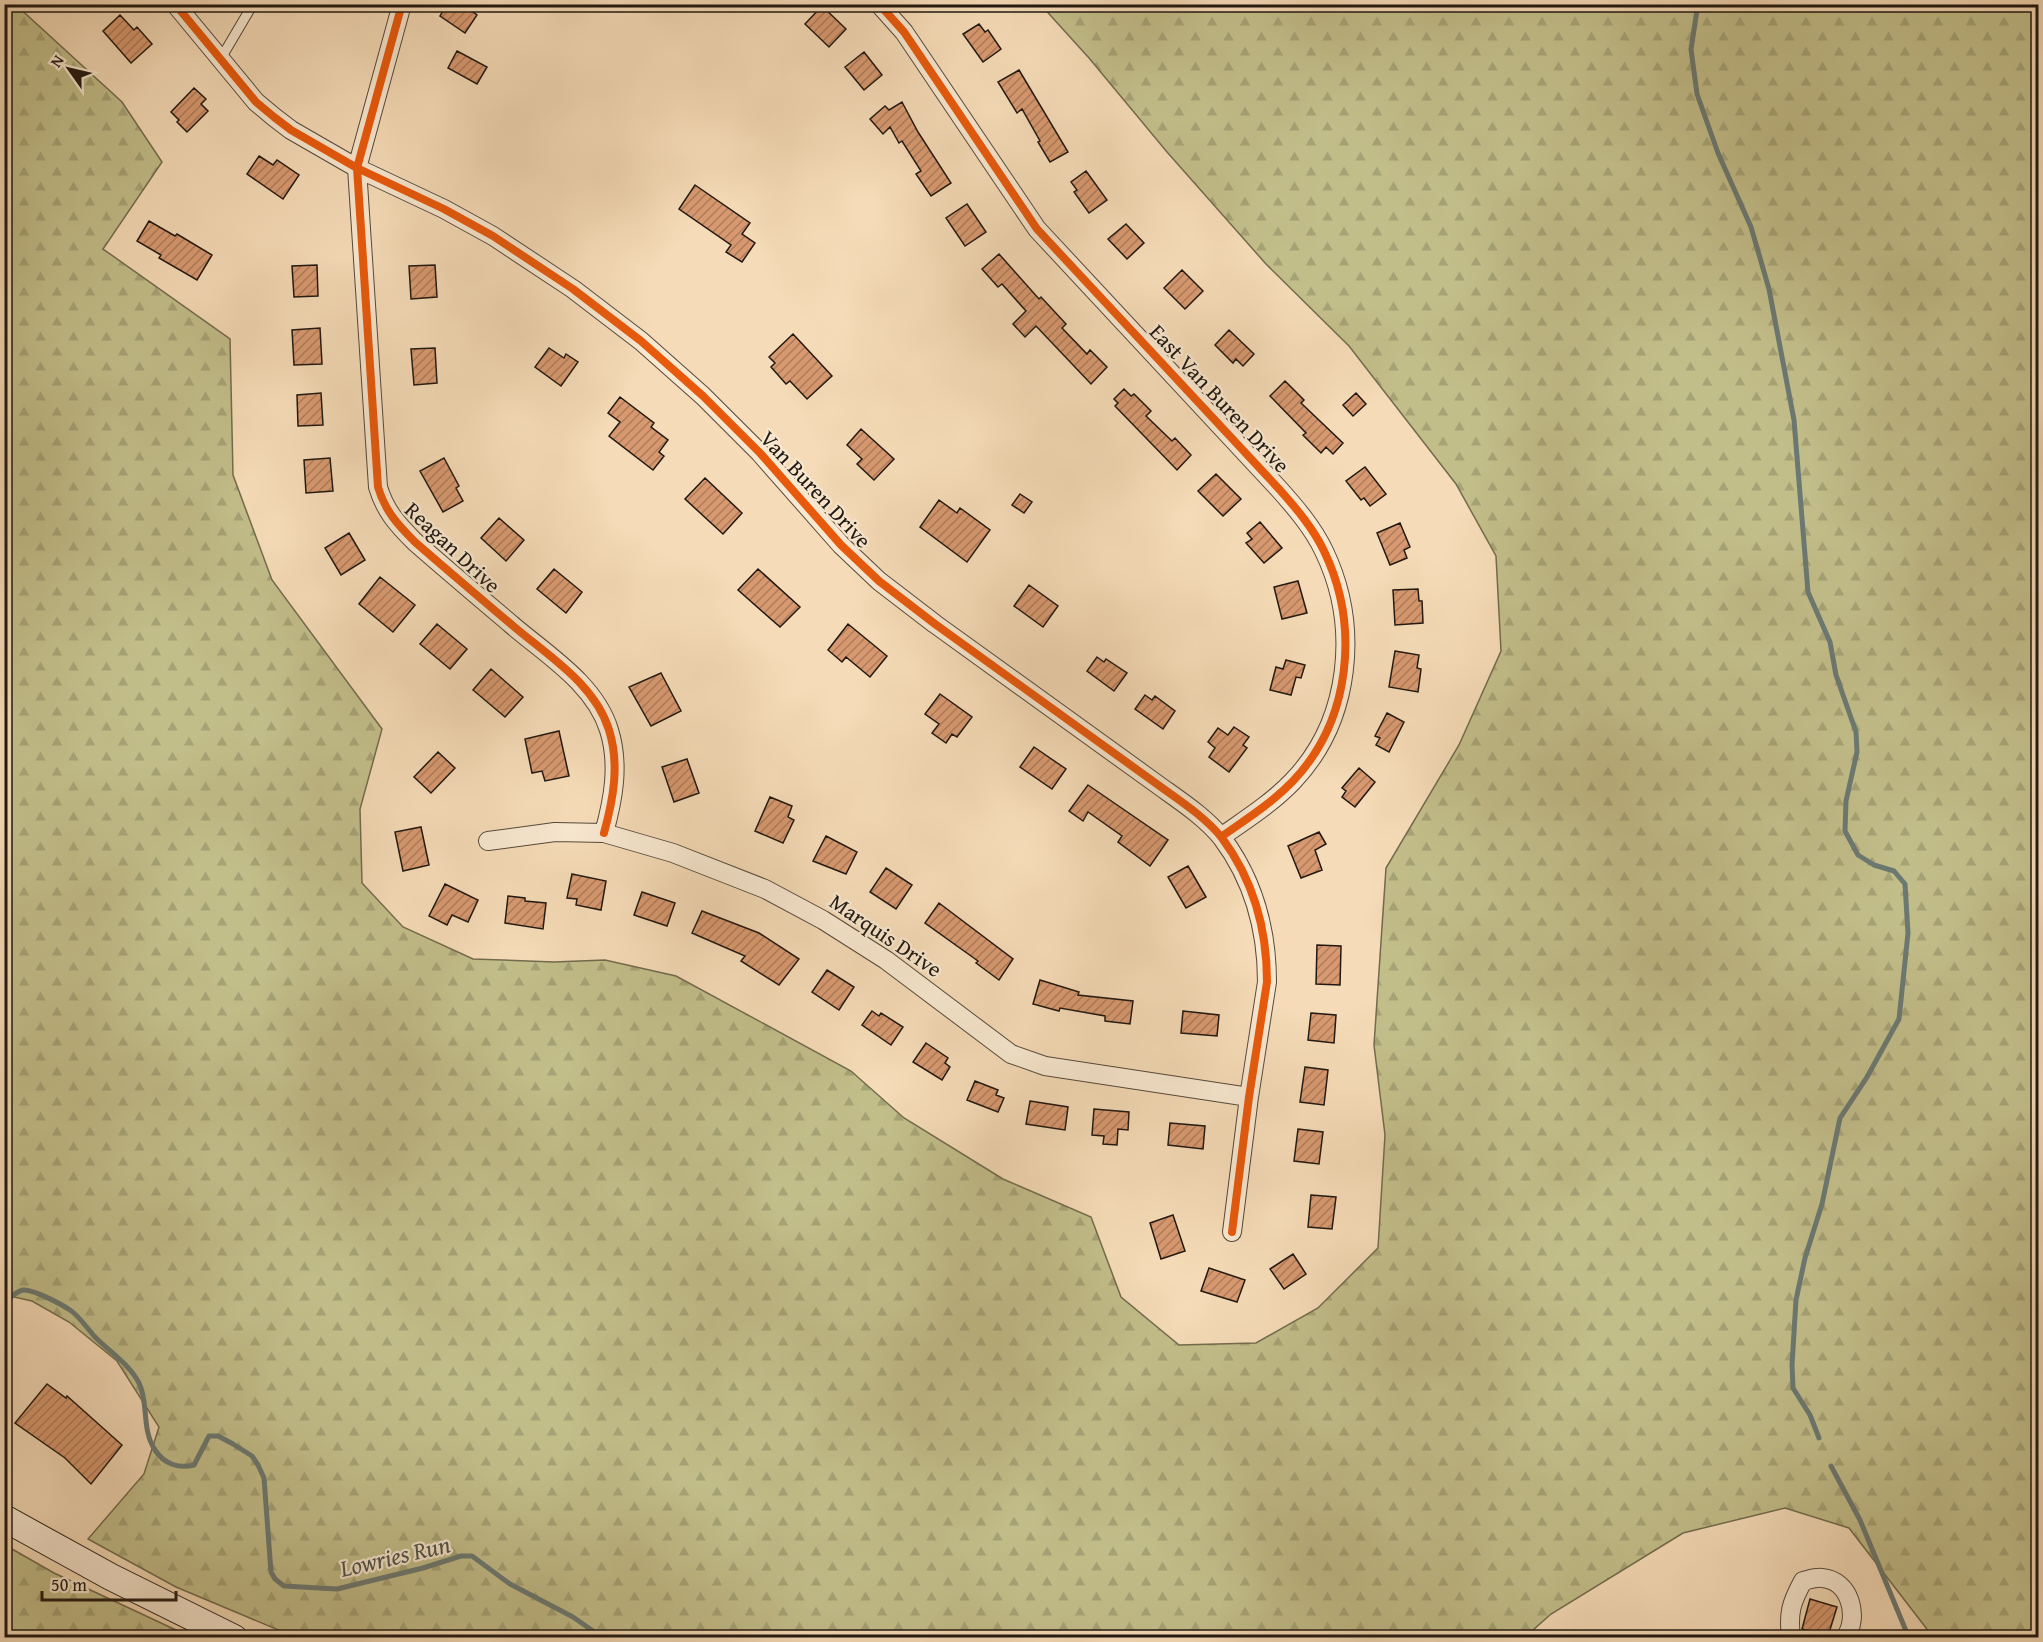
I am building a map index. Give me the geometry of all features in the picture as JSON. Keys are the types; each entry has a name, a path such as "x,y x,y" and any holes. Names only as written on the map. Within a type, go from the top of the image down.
{"street":[{"name":"Van Buren Drive","path":"175,4 256,102 274,117 291,130 357,168 470,223 519,252 573,289 640,341 703,396 760,453 833,537 879,581 1170,794 1221,837 1237,863 1257,905 1266,945 1267,982 1249,1097"},
{"name":"Reagan Drive","path":"402,4 357,168 378,487 383,504 399,526 415,542 579,682 596,704 609,729 615,768 611,809 604,834"},
{"name":"East Van Buren Drive","path":"879,4 904,32 1037,229 1286,497 1314,532 1333,572 1343,611 1346,637 1343,683 1330,724 1308,763 1292,782 1250,817 1221,837"},
{"name":"Marquis Drive","path":"488,842 555,832 604,834 673,853 765,889 863,944 993,1042 1027,1061 1072,1071 1249,1097"},
{"path":"1232,1232 1249,1097"},
{"path":"4,1518 111,1577 234,1638"},
{"path":"1791,1638 1789,1620 1791,1601 1803,1581 1822,1578 1839,1584 1849,1598 1854,1614 1850,1632 1845,1638"}],"lane":[{"path":"220,60 253,4"}],"green space":[{"path":"5,4 16,5 122,102 162,162 103,249 230,339 233,475 272,580 382,729 360,809 362,883 403,927 473,959 554,962 605,960 676,976 851,1071 904,1118 1003,1179 1091,1217 1121,1297 1179,1345 1256,1343 1318,1308 1378,1248 1385,1135 1374,1045 1386,868 1459,745 1501,651 1496,556 1456,484 1349,346 1266,264 1041,5 2038,5 2038,1637 1933,1637 1849,1528 1785,1508 1683,1533 1551,1614 1524,1638 295,1637 176,1587 88,1539 144,1474 159,1427 117,1361 69,1322 32,1301 5,1295"},
{"path":"5,1545 54,1573 191,1637 5,1637"}],"building":[{"path":"447,4 462,4 477,15 465,33 440,16"},
{"path":"822,6 846,29 829,47 805,24"},
{"path":"120,15 134,30 137,27 152,44 131,63 103,31"},
{"path":"979,24 985,32 988,30 1001,49 983,62 963,34"},
{"path":"457,51 487,67 477,84 448,68"},
{"path":"864,52 882,75 864,90 845,67"},
{"path":"1019,70 1068,152 1050,162 1022,109 1017,113 998,82"},
{"path":"194,88 206,99 201,104 208,111 187,132 171,112"},
{"path":"902,102 918,132 951,183 931,196 916,174 921,171 902,141 899,143 890,127 883,134 870,119 885,106 889,110"},
{"path":"259,156 273,165 277,160 299,175 283,199 247,174"},
{"path":"1086,171 1107,200 1089,213 1074,192 1077,190 1071,182"},
{"path":"695,185 750,223 742,234 755,243 742,262 726,252 731,245 679,209"},
{"path":"967,204 986,232 965,246 946,218"},
{"path":"149,221 175,236 177,234 212,255 197,280 159,258 161,255 137,241"},
{"path":"1126,224 1144,243 1127,259 1108,239"},
{"path":"999,254 1039,299 1041,297 1066,324 1062,328 1087,354 1090,350 1107,367 1091,384 1036,326 1025,337 1013,324 1026,311 1002,284 998,287 982,269"},
{"path":"317,265 318,296 294,297 292,266"},
{"path":"435,265 437,297 411,299 409,266"},
{"path":"1182,270 1203,291 1185,309 1164,288"},
{"path":"320,328 322,364 294,365 292,330"},
{"path":"1229,330 1254,354 1243,366 1236,359 1233,363 1215,345"},
{"path":"793,334 832,376 807,399 790,381 786,384 771,367 775,363 769,357"},
{"path":"435,348 437,383 414,385 411,349"},
{"path":"549,348 564,358 566,354 578,362 561,386 535,367"},
{"path":"1285,381 1304,400 1301,403 1343,443 1333,454 1326,447 1321,453 1303,435 1306,433 1270,396"},
{"path":"1124,389 1131,396 1134,394 1151,411 1146,416 1172,441 1175,438 1191,455 1177,470 1115,406 1118,403 1114,399"},
{"path":"321,393 323,425 298,426 297,395"},
{"path":"1356,393 1366,404 1353,416 1343,405"},
{"path":"620,397 654,423 651,427 668,440 659,452 664,456 653,470 609,436 620,422 608,413"},
{"path":"861,429 894,459 874,480 857,464 862,459 847,445"},
{"path":"330,458 333,491 306,493 304,460"},
{"path":"444,458 459,486 456,488 463,501 443,512 420,471"},
{"path":"1365,467 1386,494 1370,506 1364,498 1361,500 1346,481"},
{"path":"1216,474 1241,499 1223,516 1198,491"},
{"path":"705,478 742,513 723,534 685,499"},
{"path":"1020,494 1032,502 1024,513 1012,505"},
{"path":"939,500 957,513 960,508 990,530 967,562 920,527"},
{"path":"499,518 524,540 506,561 481,538"},
{"path":"1260,522 1282,548 1264,563 1246,543 1252,539 1247,533"},
{"path":"1400,523 1410,547 1404,550 1407,558 1390,565 1377,533"},
{"path":"349,533 365,560 341,575 325,548"},
{"path":"554,569 582,592 566,613 537,589"},
{"path":"758,569 800,607 780,627 738,590"},
{"path":"380,577 415,605 393,632 359,604"},
{"path":"1298,581 1307,613 1282,619 1274,587"},
{"path":"1029,585 1058,606 1043,627 1014,606"},
{"path":"1418,589 1419,601 1422,601 1423,623 1395,625 1393,590"},
{"path":"437,624 467,649 450,669 420,644"},
{"path":"848,624 887,656 870,677 846,657 842,662 828,650"},
{"path":"1395,651 1419,655 1417,668 1421,669 1418,692 1389,687"},
{"path":"1097,657 1104,662 1106,659 1127,673 1114,691 1087,671"},
{"path":"1286,660 1305,665 1301,678 1296,677 1291,695 1270,690 1276,667 1283,669"},
{"path":"491,669 523,697 505,717 473,690"},
{"path":"661,673 681,711 651,726 629,687"},
{"path":"940,694 972,717 957,737 952,734 946,743 932,733 939,724 925,714"},
{"path":"1145,695 1152,700 1155,696 1175,711 1163,729 1135,709"},
{"path":"1387,713 1404,722 1389,752 1376,745 1380,738 1375,736"},
{"path":"1234,727 1249,737 1243,745 1247,748 1229,772 1209,757 1215,748 1208,742 1218,728 1228,735"},
{"path":"559,731 569,776 545,781 542,771 532,773 525,739"},
{"path":"1034,747 1066,769 1052,789 1020,767"},
{"path":"438,752 455,768 431,793 414,777"},
{"path":"687,759 699,793 674,802 662,767"},
{"path":"1359,768 1375,782 1355,807 1342,797 1346,791 1342,788"},
{"path":"1088,785 1168,840 1150,866 1118,842 1122,836 1088,812 1083,821 1069,811"},
{"path":"770,797 792,806 788,817 794,820 783,843 755,831"},
{"path":"421,827 429,865 403,871 395,832"},
{"path":"1319,832 1326,844 1315,850 1322,870 1301,878 1288,846"},
{"path":"826,836 857,852 846,874 813,861"},
{"path":"1188,866 1206,897 1186,908 1168,877"},
{"path":"886,868 912,885 896,909 870,892"},
{"path":"572,874 606,881 601,910 576,905 577,899 567,898"},
{"path":"445,884 478,900 468,922 452,915 447,925 429,916"},
{"path":"642,892 675,903 667,926 634,915"},
{"path":"508,896 525,898 525,901 546,903 543,929 505,923"},
{"path":"939,903 1013,959 999,980 976,963 978,961 925,923"},
{"path":"702,911 759,933 799,959 779,985 741,961 745,956 692,933"},
{"path":"1317,945 1341,946 1340,985 1316,984"},
{"path":"827,970 854,987 839,1010 812,992"},
{"path":"1040,980 1079,992 1078,995 1133,1001 1130,1024 1105,1021 1105,1016 1060,1008 1059,1011 1033,1004"},
{"path":"872,1011 879,1016 881,1013 903,1027 891,1045 862,1025"},
{"path":"1183,1011 1219,1015 1217,1036 1181,1033"},
{"path":"1311,1013 1336,1015 1334,1043 1308,1040"},
{"path":"926,1043 948,1058 945,1063 950,1067 942,1080 913,1062"},
{"path":"1305,1067 1328,1070 1324,1105 1300,1102"},
{"path":"975,1081 998,1090 996,1095 1004,1098 998,1112 967,1100"},
{"path":"1030,1101 1068,1107 1065,1130 1026,1124"},
{"path":"1094,1109 1129,1112 1128,1130 1118,1129 1117,1145 1103,1144 1104,1136 1092,1135"},
{"path":"1170,1123 1205,1126 1203,1149 1168,1145"},
{"path":"1298,1129 1323,1132 1319,1164 1294,1161"},
{"path":"1311,1195 1336,1197 1332,1229 1308,1227"},
{"path":"1173,1215 1185,1251 1161,1259 1150,1223"},
{"path":"1293,1254 1306,1274 1284,1289 1270,1269"},
{"path":"1209,1268 1245,1280 1237,1302 1201,1291"},
{"path":"47,1384 66,1398 67,1396 122,1445 91,1484 65,1458 15,1423"},
{"path":"1810,1599 1837,1607 1828,1636 1802,1629"}],"waterway":[{"path":"1698,4 1691,49 1697,94 1718,153 1751,227 1769,289 1794,420 1808,592 1830,642 1836,675 1856,732 1857,752 1846,801 1845,831 1858,855 1874,865 1894,871 1905,884 1908,933 1899,1019 1867,1077 1840,1118 1822,1204 1805,1258 1796,1300 1793,1388 1810,1415 1819,1438"},
{"name":"Lowries Run","path":"4,1303 18,1292 28,1290 54,1301 77,1315 95,1337 135,1376 144,1399 146,1425 151,1442 155,1450 167,1462 177,1466 194,1465 209,1436 218,1436 252,1456 264,1478 271,1572 275,1579 284,1586 337,1589 423,1568 461,1556 472,1556 510,1584 573,1617 603,1638"},
{"path":"1831,1466 1860,1520 1909,1638"}],"cycle path":[{"path":"175,4 256,102 291,130 357,168 444,209 493,236 573,289 641,341 703,396 760,453 841,545 879,581 1185,804 1222,838 1243,871 1256,906 1264,943 1267,982 1249,1097 1232,1232"},
{"path":"402,4 357,168 378,487 393,517 415,542 554,659 593,698 609,730 614,756 614,782 604,833"},
{"path":"879,4 904,32 1037,229 1279,489 1309,526 1324,551 1335,580 1342,610 1345,641 1344,671 1338,701 1327,730 1312,757 1293,781 1267,804 1221,837"}]}
